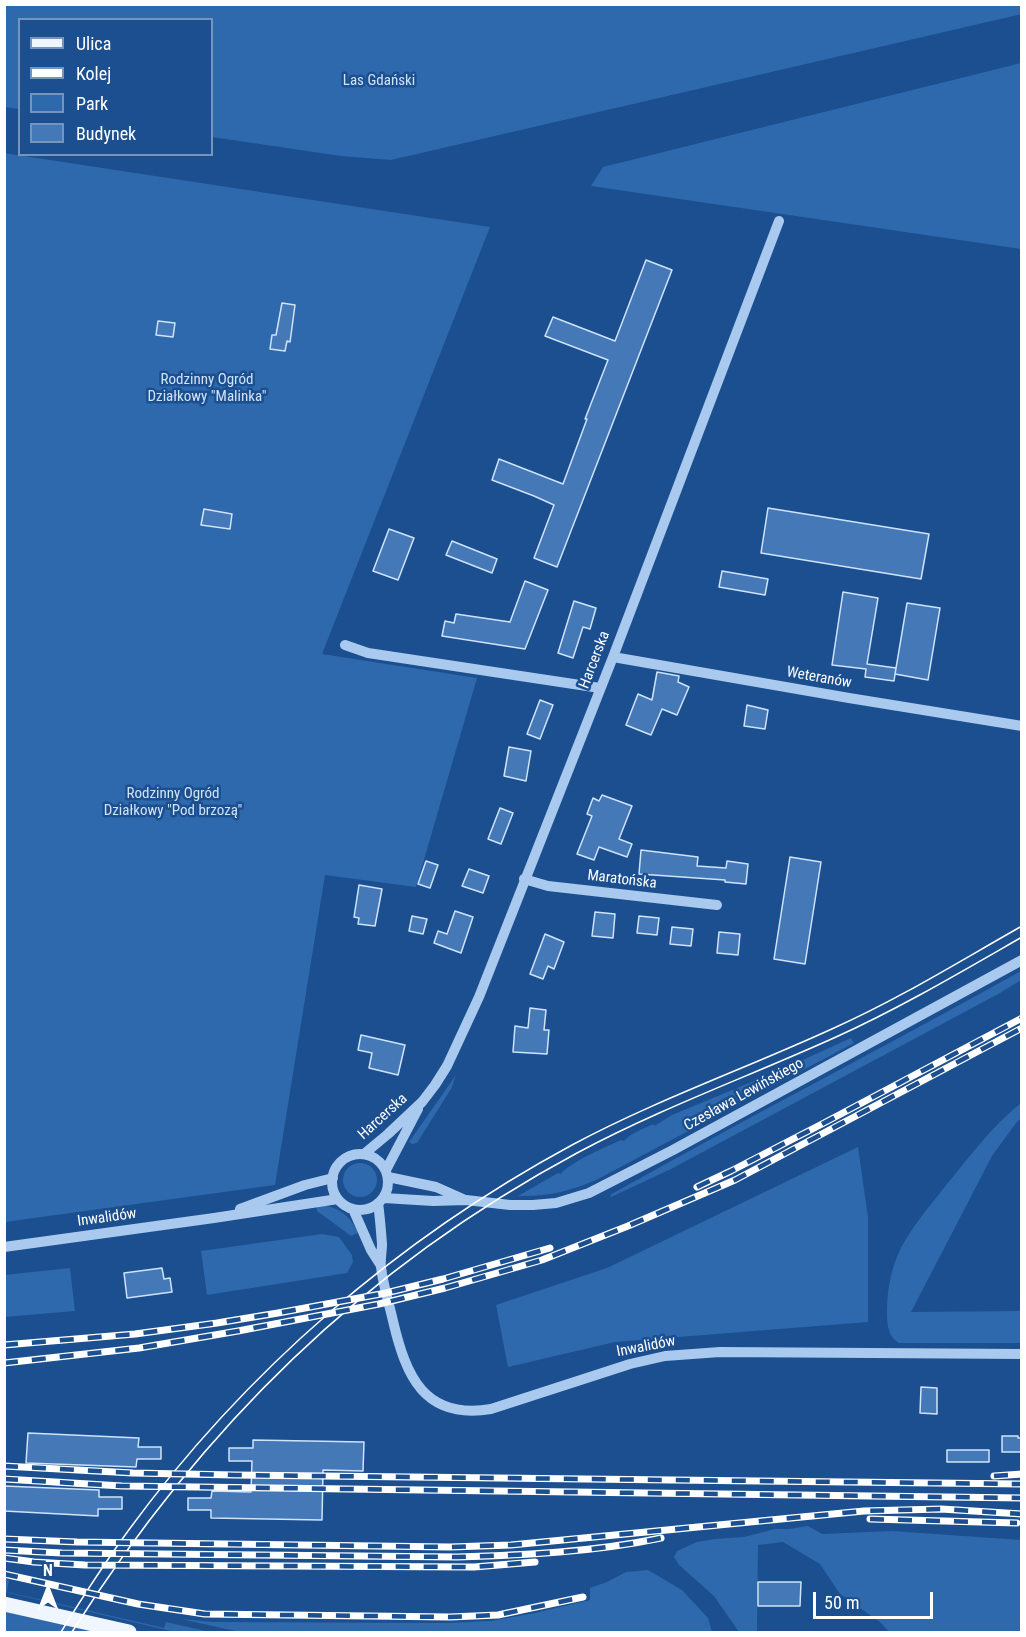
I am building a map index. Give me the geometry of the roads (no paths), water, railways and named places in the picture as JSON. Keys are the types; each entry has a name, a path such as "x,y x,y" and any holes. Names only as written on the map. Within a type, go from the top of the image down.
{"main road":[{"path":"4,1604 129,1632"}],"street":[{"name":"Harcerska","path":"387,1173 422,1101 447,1066 474,1007 600,688 779,221"},
{"path":"345,645 368,653 600,688"},
{"name":"Weteranów","path":"612,657 1022,726"},
{"name":"Maratońska","path":"524,879 548,886 717,905"},
{"name":"Czesława Lewińskiego","path":"381,1200 466,1200 533,1205 556,1203 589,1193 673,1150 1022,960"},
{"name":"Harcerska","path":"364,1154 422,1101"},
{"path":"364,1154 373,1157 380,1162 387,1173 387,1191 381,1200 364,1210 353,1209 343,1204 334,1191 334,1172 346,1158 354,1155 364,1154"},
{"name":"Czesława Lewińskiego","path":"387,1173 436,1187 466,1200"},
{"name":"Inwalidów","path":"214,1218 305,1185 333,1178"},
{"name":"Inwalidów","path":"4,1247 338,1199"},
{"name":"Inwalidów","path":"380,1265 381,1200"},
{"name":"Inwalidów","path":"353,1209 380,1265 394,1326 404,1360 414,1382 426,1395 458,1410 491,1409 630,1364 665,1356 720,1352 1022,1354"}],"tram line":[{"path":"61,1632 128,1531 222,1416 274,1363 386,1266 446,1222 508,1182 572,1145 636,1113 858,1017 1022,926"},
{"path":"72,1632 122,1558 175,1487 232,1421 293,1359 357,1301 426,1248 499,1198 577,1153 673,1107 860,1026 1022,937"}],"railway":[{"path":"697,1187 1022,1018"},
{"path":"4,1363 139,1348 238,1331 379,1304 542,1260 735,1180 1022,1028"},
{"path":"4,1345 135,1334 278,1313 386,1293 550,1248"},
{"path":"4,1466 133,1473 235,1475 1022,1484"},
{"path":"994,1476 1022,1474"},
{"path":"4,1479 122,1486 1022,1498"},
{"path":"4,1539 450,1547 511,1545 864,1511 941,1509 1022,1514"},
{"path":"870,1519 1017,1523"},
{"path":"4,1550 62,1553 457,1557 585,1550 661,1538"},
{"path":"4,1558 85,1565 474,1567 535,1562"},
{"path":"4,1574 138,1604 205,1614 450,1617 498,1615 583,1597"}],"park label":[{"name":"Las Gdański","path":"379,81"},
{"name":"Rodzinny Ogród Działkowy \"Malinka\"","path":"207,388"},
{"name":"Rodzinny Ogród Działkowy \"Pod brzozą\"","path":"173,802"}]}
